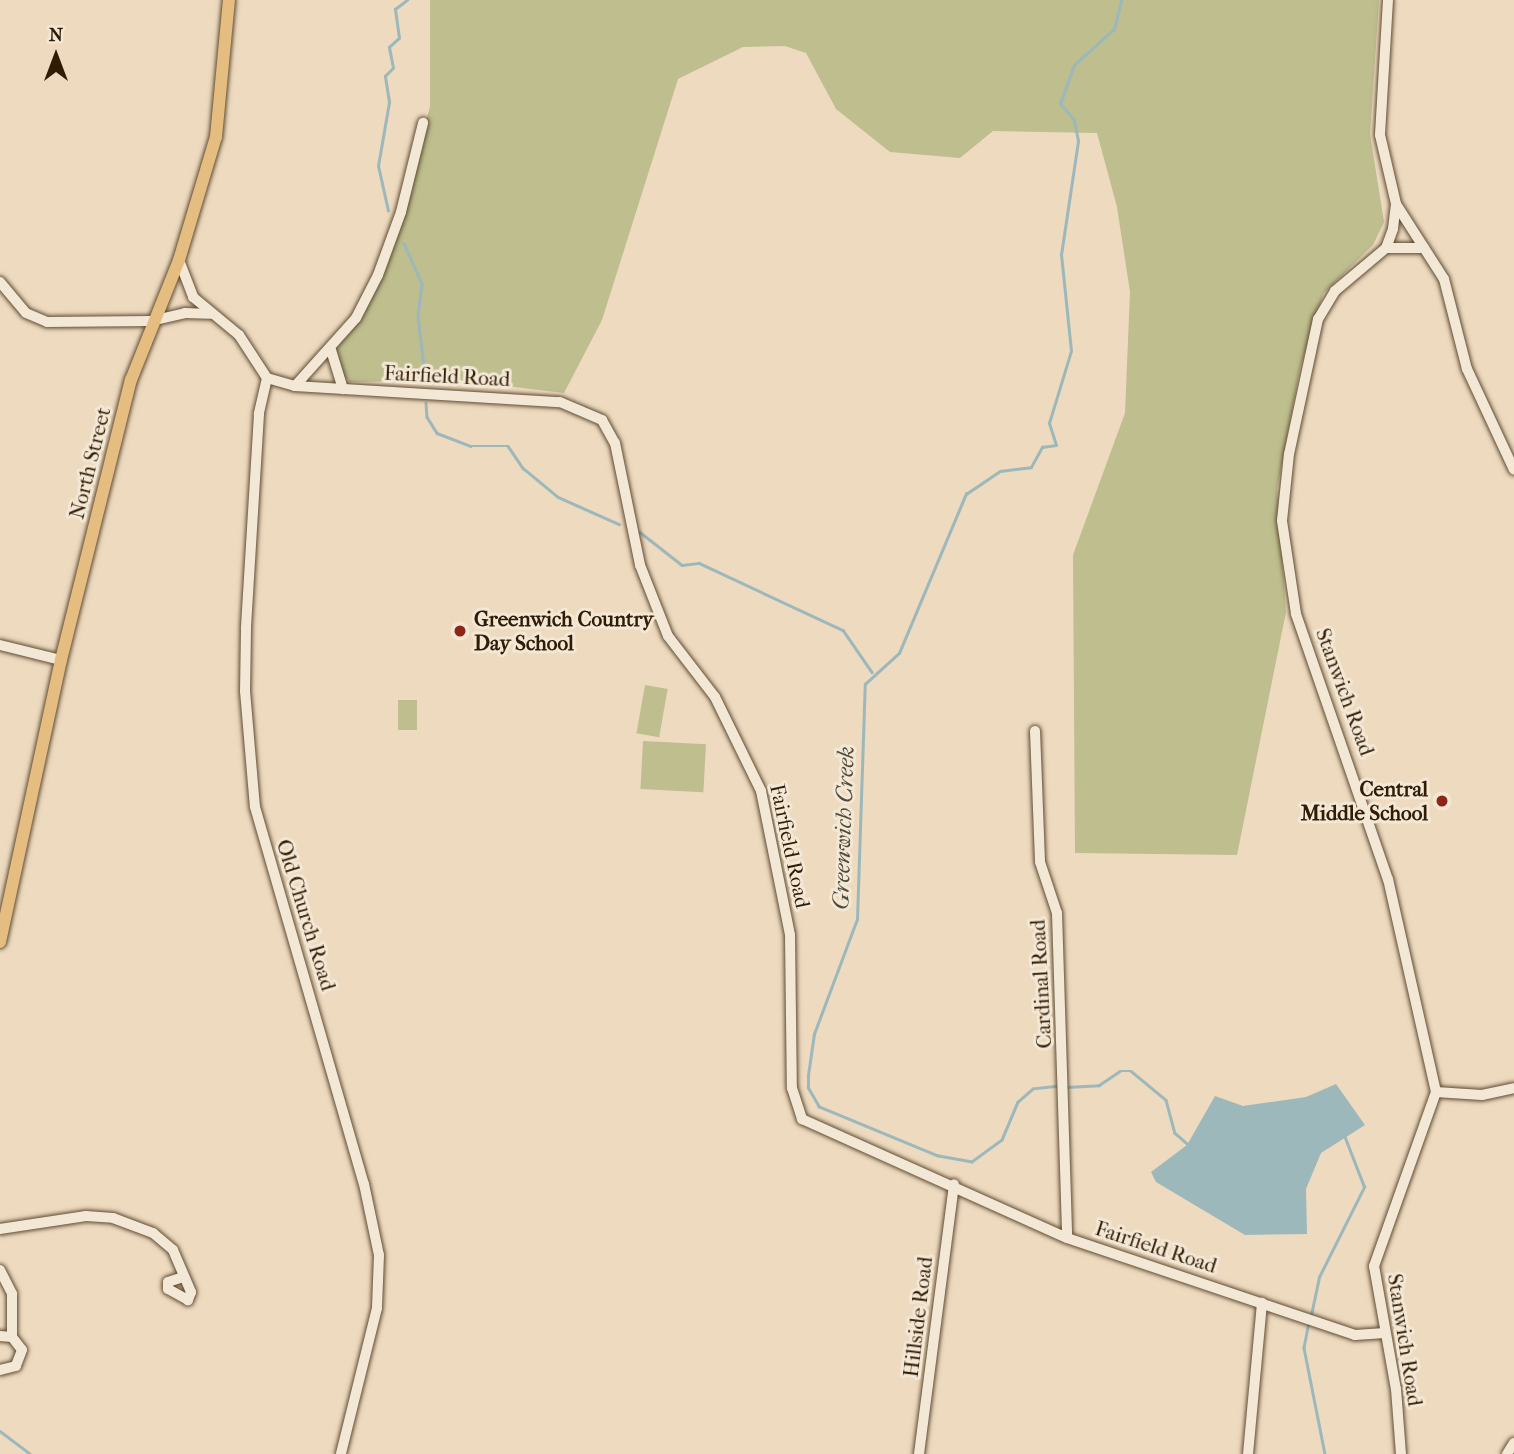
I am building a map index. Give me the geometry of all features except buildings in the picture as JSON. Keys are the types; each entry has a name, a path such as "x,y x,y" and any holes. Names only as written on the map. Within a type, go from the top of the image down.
{"main road":[{"name":"North Street","path":"1,935 61,660 131,380 151,321 179,260 216,137 229,0"}],"street":[{"path":"1388,0 1380,135 1396,204 1444,279 1467,369 1514,470"},
{"path":"295,386 331,350 356,318 378,275 401,212 422,123"},
{"path":"1396,204 1386,248 1424,248"},
{"name":"Stanwich Road","path":"1386,248 1335,291 1318,319 1289,454 1282,531 1299,624 1390,887 1436,1092 1375,1260 1401,1454"},
{"path":"179,260 193,297 210,314 239,335 267,378"},
{"path":"0,282 26,313 47,322 151,321 185,313 210,314"},
{"path":"331,350 343,389"},
{"name":"Fairfield Road","path":"267,378 295,386 560,402 602,420 615,443 640,565 668,636 715,696 761,792 790,935 796,1106 813,1127 954,1184 1067,1238 1360,1336 1385,1333"},
{"name":"Old Church Road","path":"267,378 259,414 246,629 254,807 364,1184 379,1255 377,1308 341,1454"},
{"path":"0,645 61,660"},
{"name":"Cardinal Road","path":"1035,731 1040,862 1057,913 1066,1087 1067,1238"},
{"path":"1436,1092 1482,1095 1514,1088"},
{"name":"Hillside Road","path":"919,1454 954,1184"},
{"path":"0,1229 75,1217 113,1218 153,1233 173,1250 183,1278"},
{"path":"0,1270 12,1294 12,1337"},
{"path":"1248,1454 1262,1303"},
{"path":"0,1336 12,1337 20,1345 20,1362 0,1370"},
{"path":"1507,1454 1514,1443"}],"green space":[{"path":"430,0 1379,0 1370,134 1384,222 1373,245 1323,294 1300,369 1277,489 1286,612 1237,855 1075,853 1073,555 1125,413 1130,292 1117,207 1097,133 993,131 960,158 890,152 836,109 806,53 785,46 743,47 678,79 602,320 564,393 457,380 350,382 339,371 337,349 383,270 430,107"},
{"path":"645,685 668,689 659,737 636,733"},
{"path":"398,700 417,700 417,730 398,730"},
{"path":"643,741 706,744 703,792 640,789"}],"water":[{"path":"1336,1084 1365,1125 1321,1153 1306,1189 1307,1234 1245,1235 1156,1182 1151,1172 1187,1145 1215,1096 1243,1106 1306,1097"}],"waterway":[{"path":"388,211 378,166 389,102 385,76 393,68 389,47 399,38 395,9 407,0"},
{"name":"Greenwich Creek","path":"1060,1086 1033,1089 1018,1102 1002,1140 972,1162 938,1156 819,1107 808,1088 808,1075 814,1034 857,919 865,684 899,653 966,494 1000,471 1031,467 1042,447 1056,445 1049,423 1071,351 1061,255 1078,141 1074,120 1060,104 1074,65 1114,29 1121,0"},
{"path":"404,243 422,284 418,317 426,382"},
{"path":"426,403 427,417 437,433 471,446 508,446 523,468 558,497 619,524"},
{"path":"640,532 682,565 699,563 843,630 872,672"},
{"name":"Greenwich Creek","path":"1066,1087 1099,1085 1120,1071 1131,1071 1166,1100 1175,1133 1189,1145"},
{"name":"Greenwich Creek","path":"1311,1315 1319,1277 1364,1187 1345,1138"},
{"name":"Greenwich Creek","path":"1309,1322 1304,1348 1325,1454"},
{"path":"0,1431 30,1454"}],"place":[{"name":"Greenwich Country Day School","path":"460,631"},
{"name":"Central Middle School","path":"1442,801"}]}
